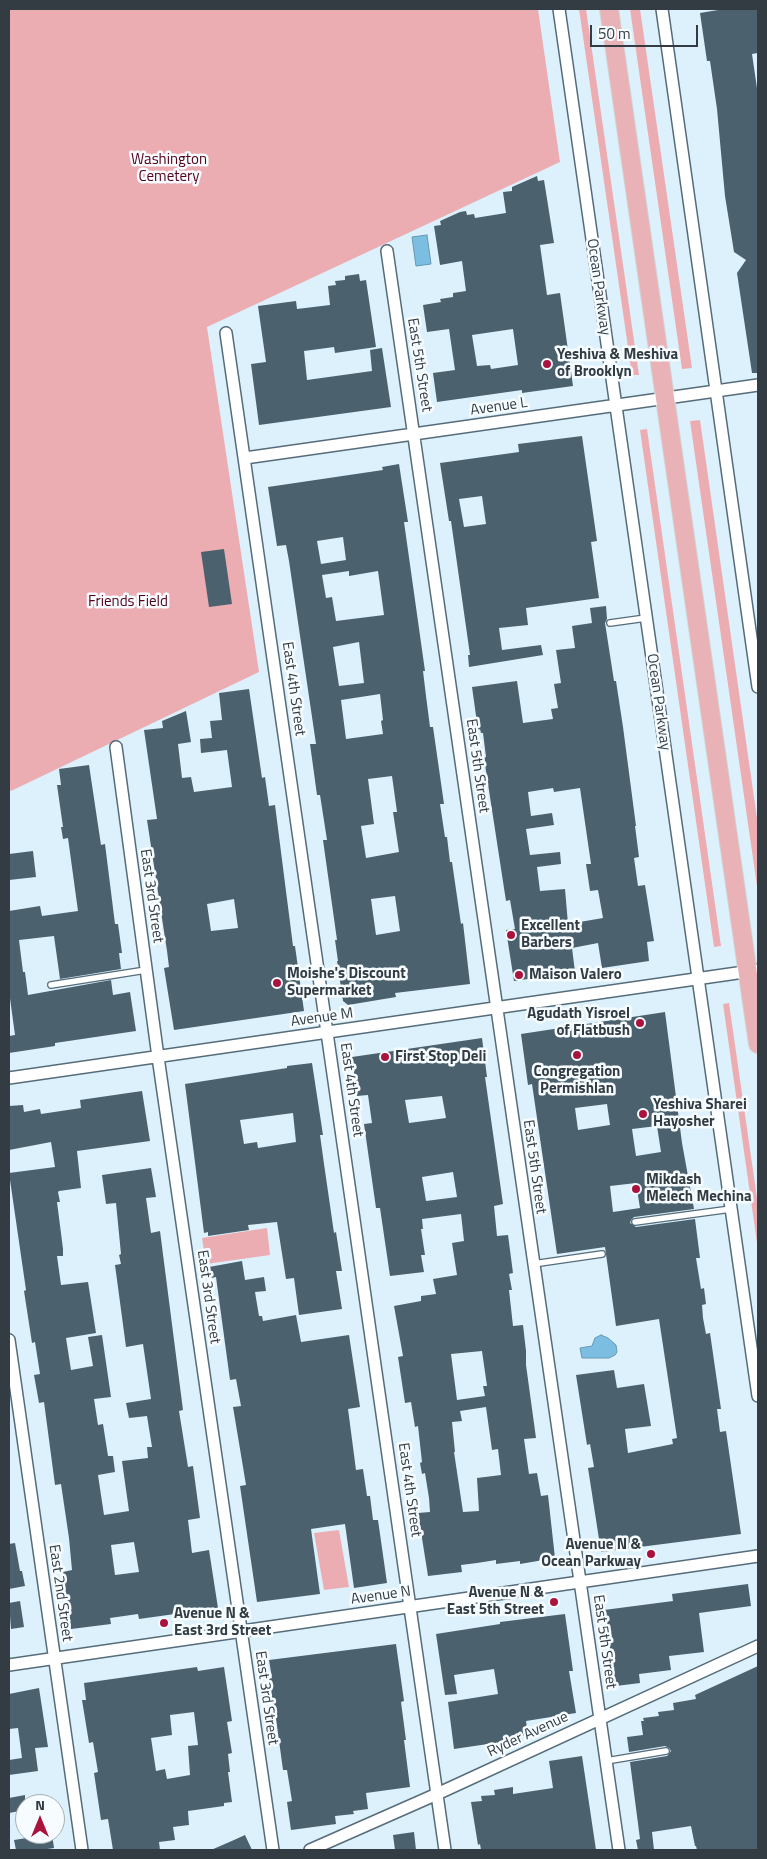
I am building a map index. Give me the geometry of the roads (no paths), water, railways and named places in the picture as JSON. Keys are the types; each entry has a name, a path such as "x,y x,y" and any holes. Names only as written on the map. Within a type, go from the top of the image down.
{"main road":[{"path":"609,9 665,398 753,971 758,1044"}],"street":[{"name":"Ocean Parkway","path":"558,9 758,1396"},
{"path":"662,9 758,687"},
{"name":"East 5th Street","path":"386,251 619,1850"},
{"name":"East 4th Street","path":"226,334 446,1850"},
{"name":"Avenue L","path":"245,458 758,385"},
{"name":"East 3rd Street","path":"116,747 158,1057 273,1850"},
{"name":"Avenue M","path":"9,1078 753,971"},
{"name":"East 2nd Street","path":"9,1340 82,1850"},
{"name":"Avenue N","path":"9,1665 758,1556"},
{"name":"Ryder Avenue","path":"310,1850 437,1794 758,1646"}],"lane":[{"path":"610,623 646,618"},
{"path":"51,985 146,970"},
{"path":"635,1222 731,1209"},
{"path":"533,1264 602,1254"},
{"path":"606,1761 666,1751"}],"water":[{"path":"427,235 431,264 416,266 412,237"},
{"path":"601,1335 616,1345 617,1352 615,1355 609,1358 582,1358 580,1348 592,1346 595,1338"}],"place":[{"name":"Yeshiva & Meshiva of Brooklyn","path":"547,364"},
{"name":"Excellent Barbers","path":"511,935"},
{"name":"Maison Valero","path":"519,975"},
{"name":"Moishe's Discount Supermarket","path":"277,983"},
{"name":"Agudath Yisroel of Flatbush","path":"640,1023"},
{"name":"Congregation Permishlan","path":"577,1055"},
{"name":"First Stop Deli","path":"385,1057"},
{"name":"Yeshiva Sharei Hayosher","path":"643,1114"},
{"name":"Mikdash Melech Mechina","path":"636,1189"},
{"name":"Avenue N & Ocean Parkway","path":"651,1554"},
{"name":"Avenue N & East 5th Street","path":"554,1602"},
{"name":"Avenue N & East 3rd Street","path":"164,1623"}],"park label":[{"name":"Washington Cemetery","path":"169,168"},
{"name":"Friends Field","path":"128,602"}]}
